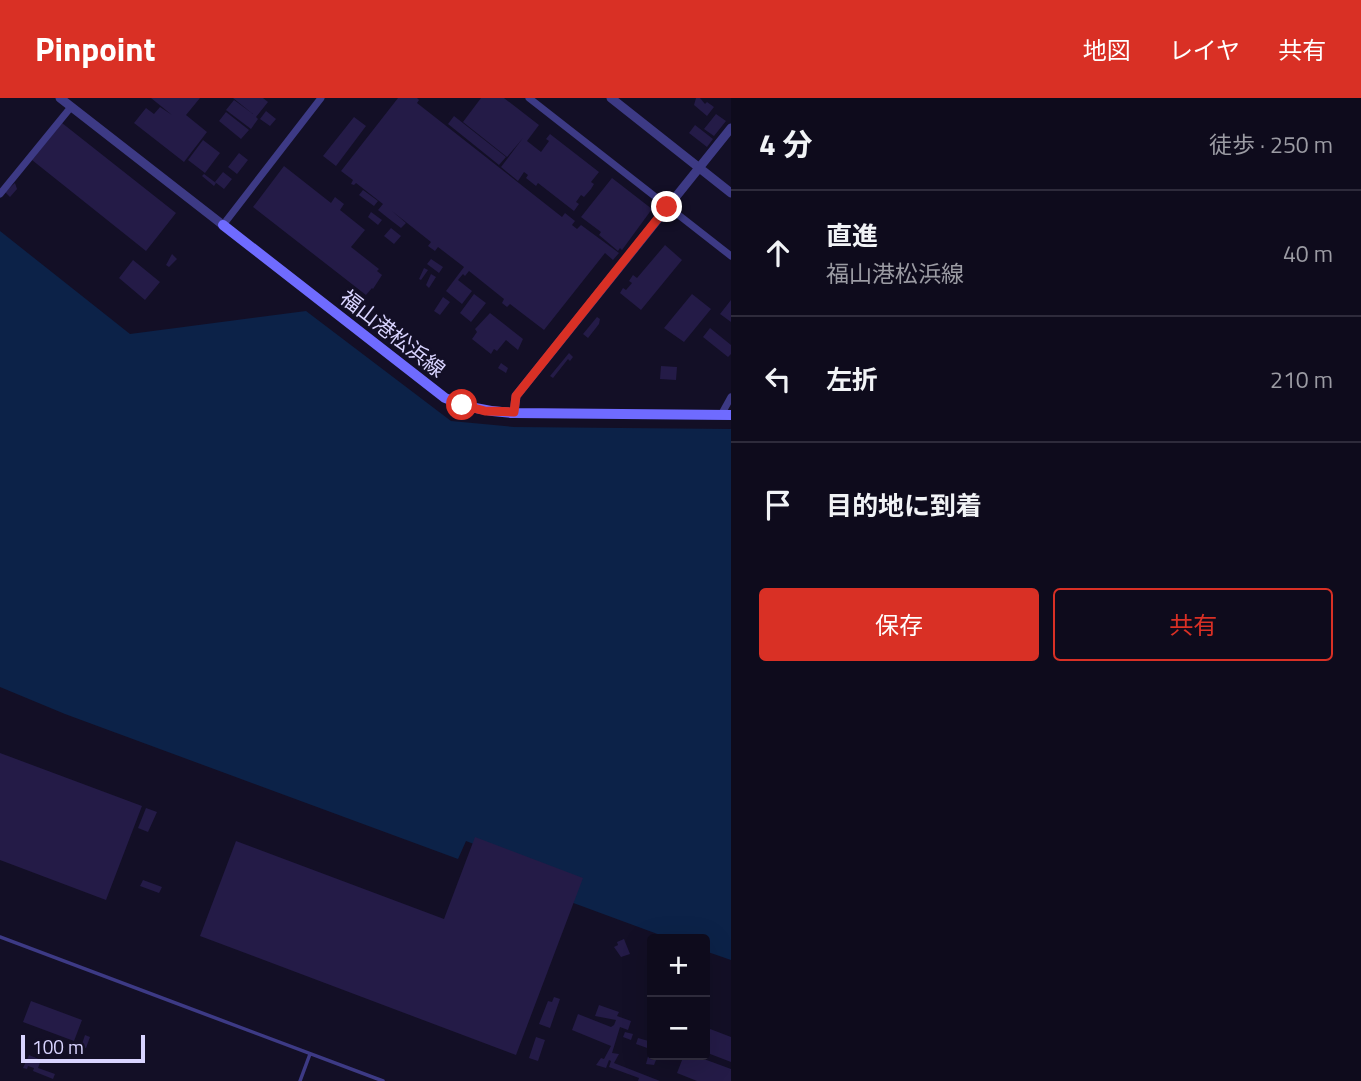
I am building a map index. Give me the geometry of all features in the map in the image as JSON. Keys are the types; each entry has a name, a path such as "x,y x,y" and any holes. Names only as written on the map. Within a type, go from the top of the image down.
{"main road":[{"name":"福山港松浜線","path":"223,225 445,398 462,405 485,411 726,415"}],"street":[{"path":"60,98 223,225 321,98"},
{"path":"529,98 731,256"},
{"path":"611,98 731,192"},
{"path":"0,194 71,107"},
{"path":"514,412 516,396 731,128"},
{"path":"726,415 731,397"}],"lane":[{"path":"0,937 383,1081"},
{"path":"300,1081 310,1054"}],"water":[{"path":"0,231 130,334 306,311 451,421 514,427 731,429 731,960 710,953 710,934 657,934 568,901 573,882 466,841 458,859 65,714 0,687"}],"building":[{"path":"151,98 200,98 186,115 207,132 184,162 134,123 146,108 154,114 160,107 172,115"},
{"path":"233,98 263,98 268,102 256,117 258,119 251,129 226,110 234,100 253,114"},
{"path":"398,98 417,98 417,103 562,217 565,213 575,221 572,225 577,229 581,225 619,253 613,260 605,253 544,330 510,304 507,307 502,303 504,299 469,271 458,280 472,291 462,304 446,291 464,267 438,247 435,251 428,246 431,242 392,211 406,223 401,228 388,218 378,210 383,204 356,183 351,184 353,180 341,171"},
{"path":"481,98 504,98 539,125 527,141 541,152 549,141 546,139 550,134 599,172 591,182 594,184 591,189 576,202 579,204 574,211 538,183 536,186 526,178 528,175 524,172 518,181 501,167 523,138 507,157 463,122"},
{"path":"696,98 714,107 707,116 694,105"},
{"path":"266,111 276,119 270,126 260,119"},
{"path":"226,112 249,130 241,139 219,121"},
{"path":"716,114 726,121 714,136 704,129"},
{"path":"454,116 506,157 499,165 448,124"},
{"path":"354,117 366,126 336,166 323,156"},
{"path":"62,123 176,213 146,251 32,160"},
{"path":"695,125 713,139 707,147 689,133"},
{"path":"203,140 220,153 205,173 188,160"},
{"path":"239,153 248,160 237,174 228,167"},
{"path":"284,166 331,203 335,197 344,204 340,210 365,230 351,247 379,269 377,271 382,275 366,295 253,207"},
{"path":"223,172 232,179 224,189 215,182"},
{"path":"204,174 216,183 214,186 202,176"},
{"path":"612,178 652,209 622,250 620,248 618,251 599,235 601,232 581,217"},
{"path":"15,183 17,189 10,197 5,192"},
{"path":"363,190 378,201 374,206 359,195"},
{"path":"371,212 382,220 378,225 368,217"},
{"path":"391,228 401,236 394,244 384,236"},
{"path":"665,245 682,260 641,310 620,293 632,283 629,281 633,275 637,278"},
{"path":"172,254 177,259 169,267 166,265"},
{"path":"431,259 443,267 439,273 427,264"},
{"path":"133,260 160,282 145,300 119,278"},
{"path":"424,268 428,270 421,280 419,279"},
{"path":"431,274 436,277 429,288 426,285"},
{"path":"474,294 486,303 471,322 460,313"},
{"path":"692,294 711,309 684,342 664,328"},
{"path":"443,297 450,302 440,315 434,311"},
{"path":"731,300 731,322 720,314"},
{"path":"490,313 523,339 518,350 506,340 491,354 472,339 477,332 475,329"},
{"path":"597,317 600,319 599,324 588,338 583,334"},
{"path":"710,328 731,345 731,354 728,357 703,337"},
{"path":"569,353 573,357 570,361 568,359 553,378 550,376"},
{"path":"501,363 508,368 506,373 498,368"},
{"path":"661,366 677,367 676,380 660,379"},
{"path":"0,753 142,806 106,900 0,860"},
{"path":"146,808 157,812 148,832 138,828"},
{"path":"475,837 583,878 516,1055 200,936 236,841 444,919"},
{"path":"143,880 162,887 159,893 140,886"},
{"path":"624,939 630,954 621,957 614,947"},
{"path":"554,997 560,999 550,1028 539,1024 548,1001 552,1002"},
{"path":"31,1001 82,1020 74,1041 23,1022"},
{"path":"599,1005 619,1012 617,1016 631,1021 628,1030 620,1027 612,1053 619,1054 614,1063 660,1081 638,1081 639,1078 609,1067 609,1060 606,1068 596,1065 601,1058 604,1059 611,1046 572,1030 578,1014 611,1027 614,1025 616,1020 595,1016"},
{"path":"710,1029 731,1037 731,1062 710,1054"},
{"path":"625,1032 633,1034 631,1040 623,1037"},
{"path":"85,1035 90,1037 86,1048 81,1047"},
{"path":"536,1037 545,1040 538,1061 529,1058"},
{"path":"638,1038 647,1041 647,1048 636,1044"},
{"path":"29,1055 41,1060 38,1068 55,1074 53,1079 33,1071 34,1068 23,1068"},
{"path":"647,1060 656,1060 654,1065 646,1064"},
{"path":"682,1060 707,1060 731,1069 731,1081 697,1081 677,1073"}],"route":[{"path":"462,405 485,411 514,412 516,396 667,207"}]}
